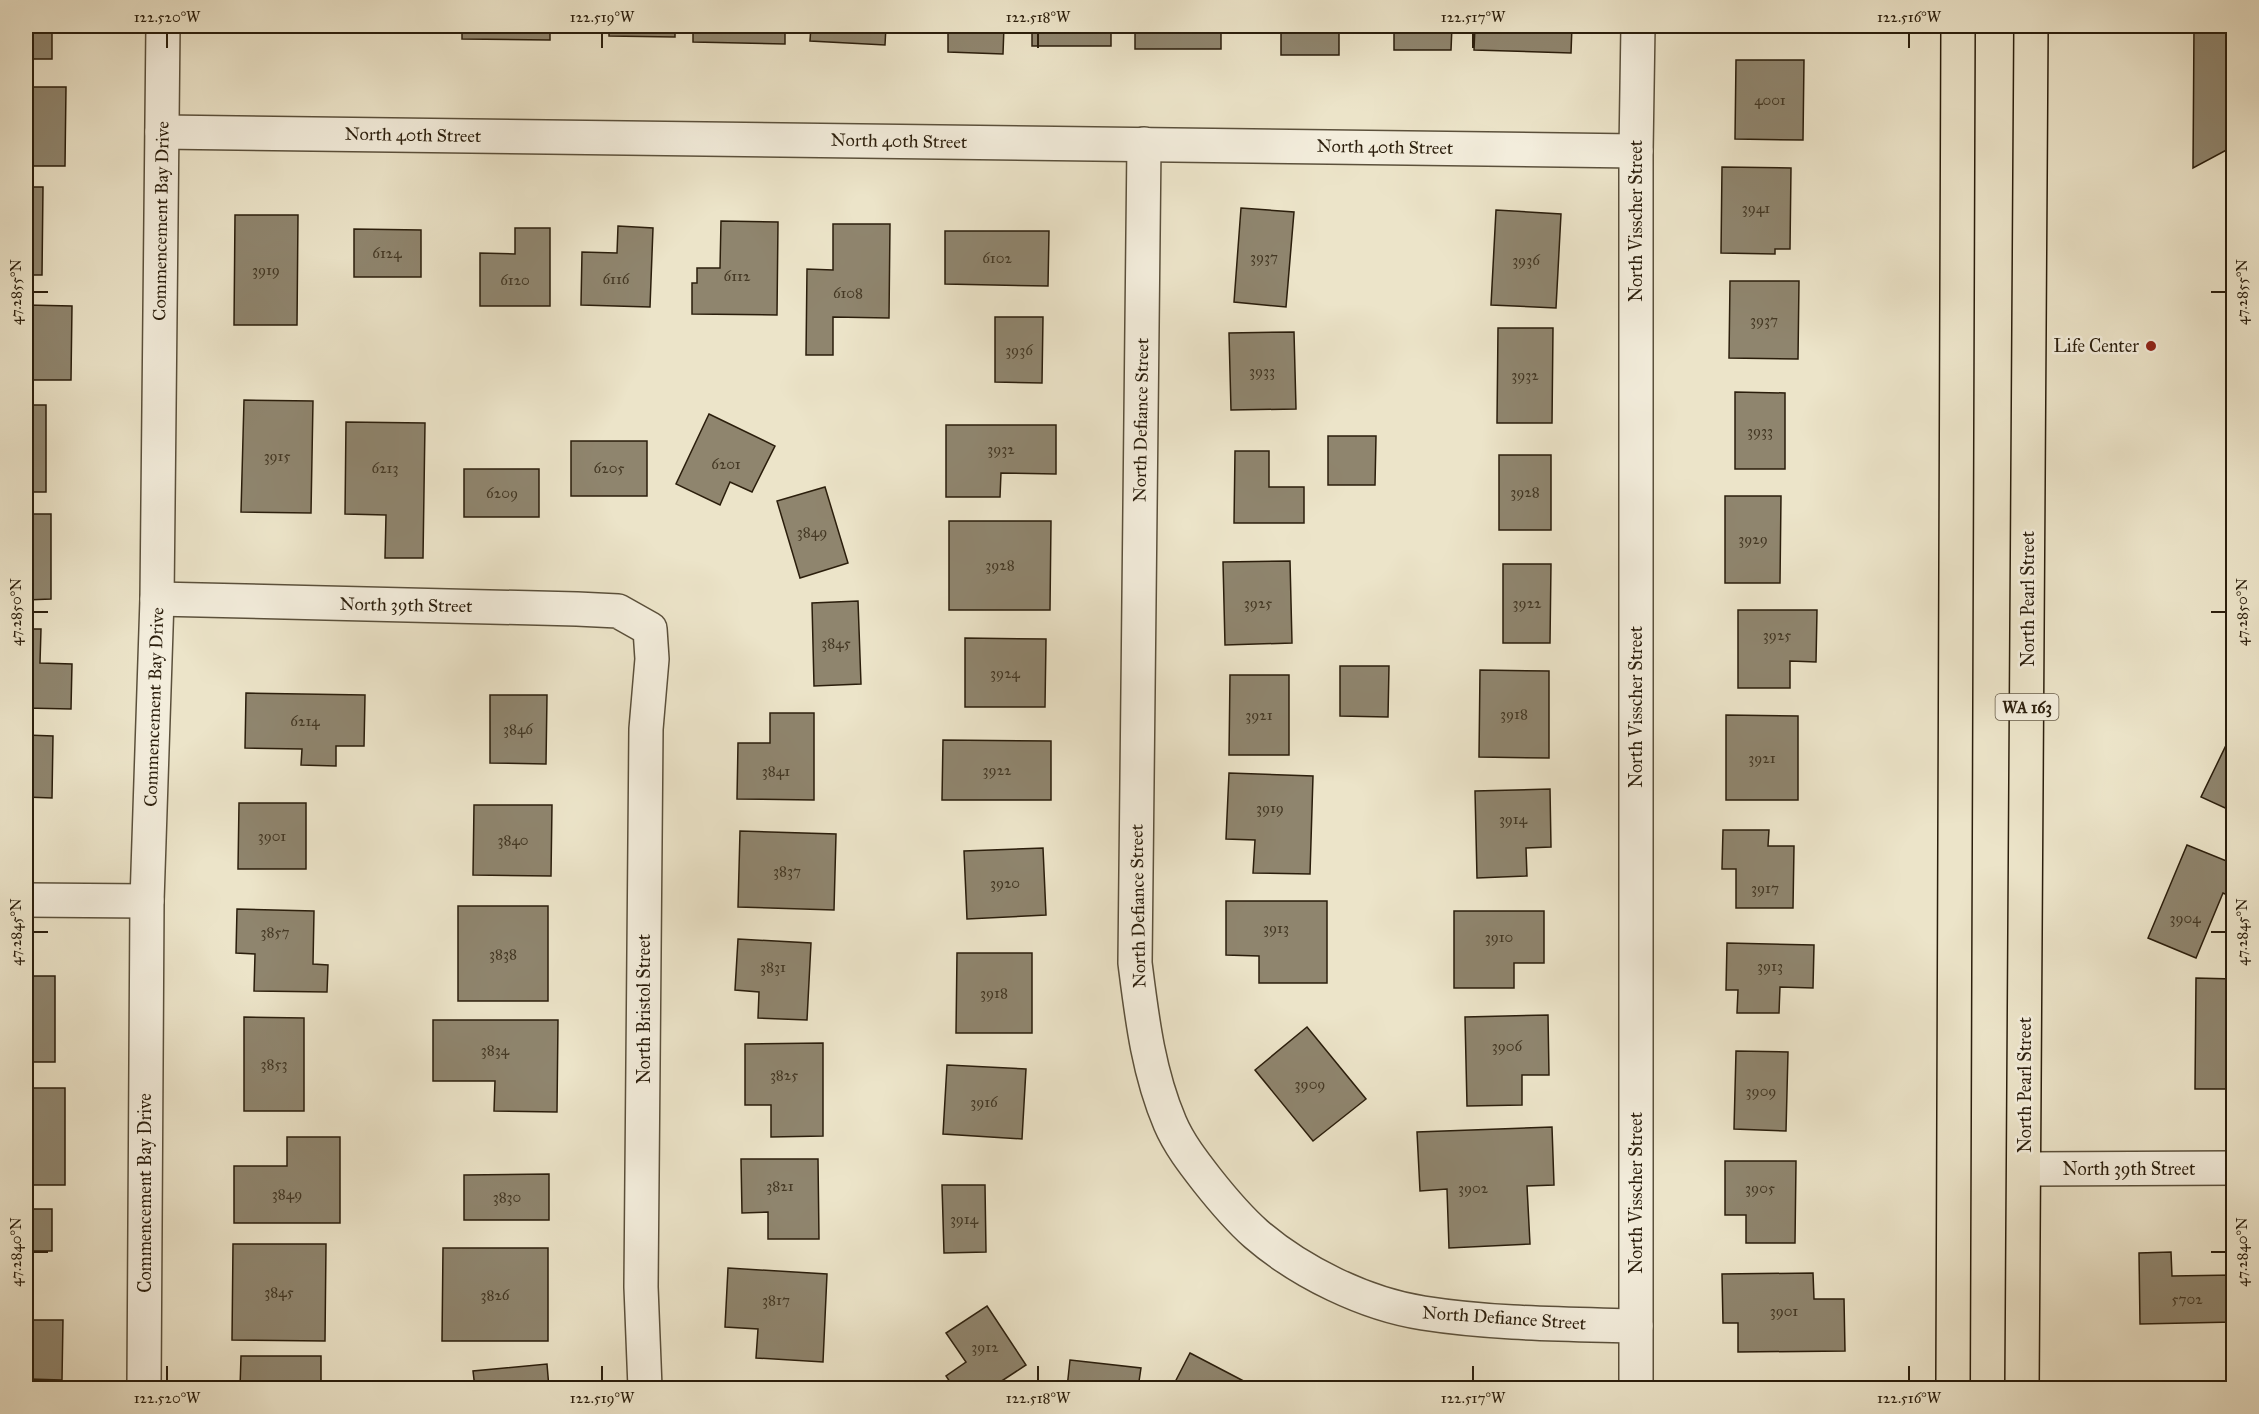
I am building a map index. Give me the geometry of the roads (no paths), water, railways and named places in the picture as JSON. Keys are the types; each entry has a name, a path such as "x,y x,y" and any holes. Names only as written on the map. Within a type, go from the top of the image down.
{"main road":[{"path":"1953,1389 1958,26"},
{"name":"North Pearl Street","path":"2022,1389 2031,26"}],"street":[{"name":"Commencement Bay Drive","path":"144,1389 147,901 157,599 163,26"},
{"name":"North Visscher Street","path":"1636,1389 1636,151 1638,26"},
{"name":"North 40th Street","path":"162,132 1636,151"},
{"name":"North Defiance Street","path":"1144,144 1135,963 1144,1035 1153,1077 1171,1125 1191,1160 1220,1197 1255,1233 1294,1262 1324,1280 1388,1305 1421,1313 1544,1324 1636,1326"},
{"name":"North 39th Street","path":"157,599 618,611 650,629"},
{"name":"North Bristol Street","path":"645,1389 641,1287 646,729 652,659 650,629"},
{"path":"26,900 147,901"},
{"name":"North 39th Street","path":"2025,1169 2234,1168"}],"place":[{"name":"Life Center","path":"2151,346"}]}
